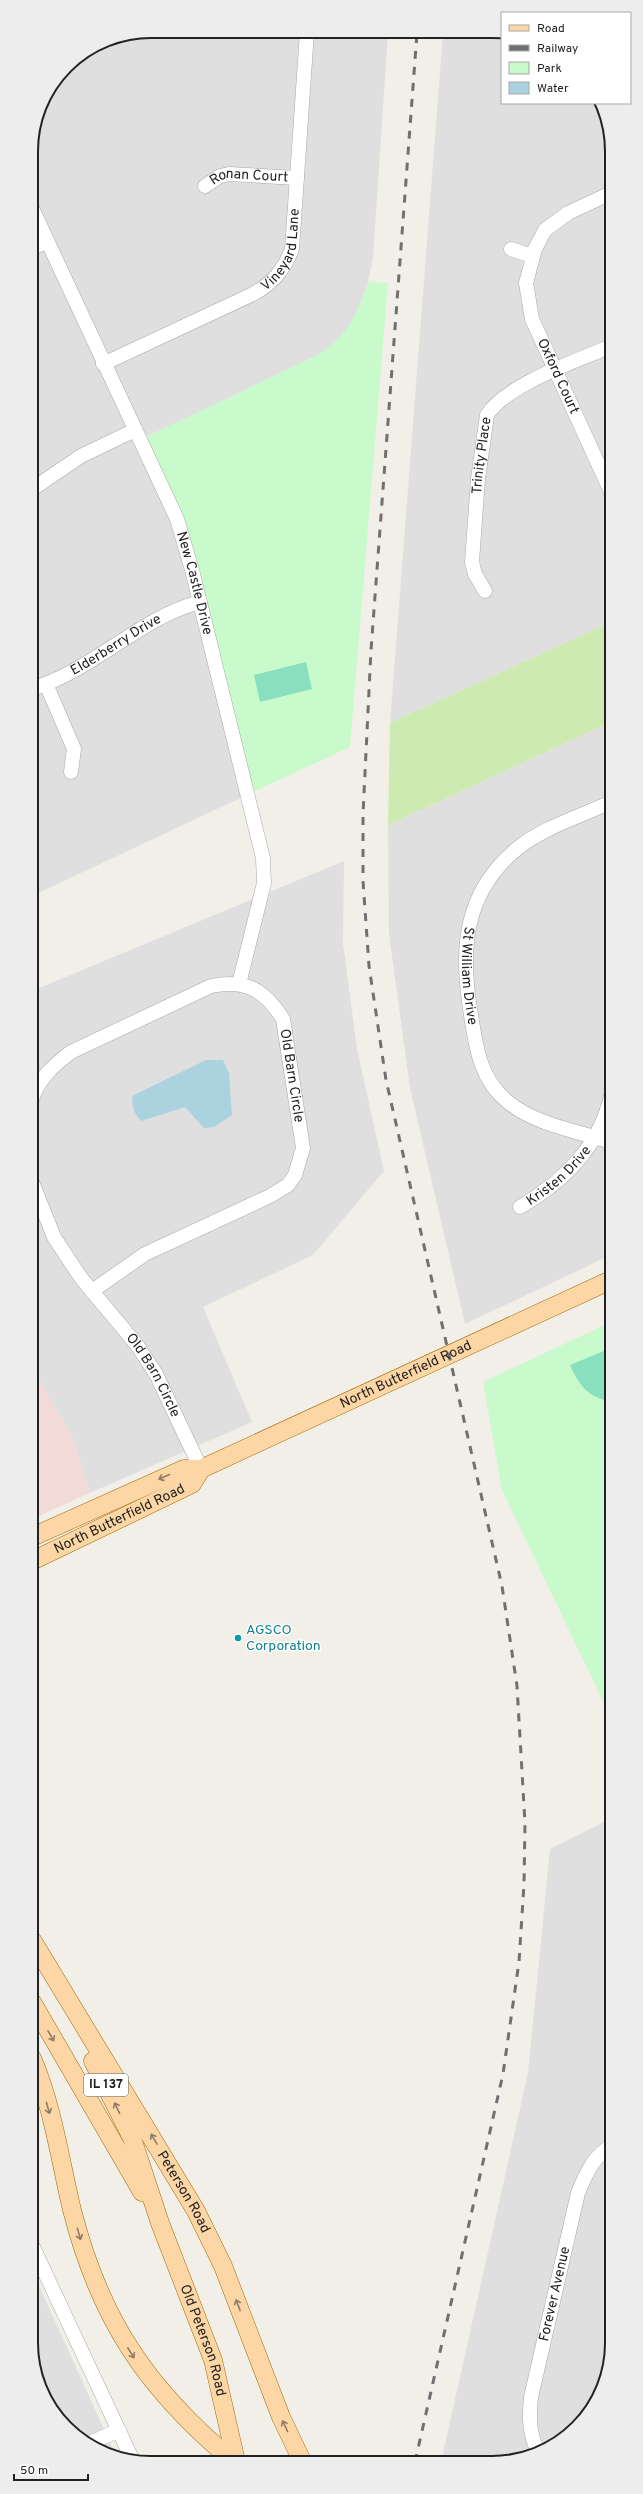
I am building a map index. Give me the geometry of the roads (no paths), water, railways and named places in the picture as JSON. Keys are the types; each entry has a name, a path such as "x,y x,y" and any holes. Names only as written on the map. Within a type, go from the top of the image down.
{"main road":[{"name":"North Butterfield Road","path":"38,1535 184,1469 201,1469 605,1283"},
{"name":"North Butterfield Road","path":"38,1556 192,1484 201,1469"},
{"path":"38,1527 106,1499 120,1497"},
{"name":"Peterson Road","path":"38,1950 196,2210 223,2266 281,2417 300,2456"},
{"name":"Peterson Road","path":"38,1965 99,2072 132,2138 160,2223"},
{"name":"IL 137","path":"38,2012 160,2223"},
{"path":"38,2077 48,2108 85,2255 95,2284 114,2323 133,2355 155,2386 199,2432 227,2456"},
{"name":"Old Peterson Road","path":"160,2223 213,2360 235,2456"}],"street":[{"name":"Vineyard Lane","path":"104,364 269,285 286,263 292,249 307,38"},
{"name":"Ronan Court","path":"205,186 220,176 229,174 297,178"},
{"name":"Oxford Court","path":"605,196 568,213 553,222 546,230 532,256 526,283 529,309 605,479"},
{"name":"New Castle Drive","path":"38,221 177,519 200,602 263,858 264,883 239,984"},
{"path":"38,246 47,241"},
{"path":"511,249 532,256"},
{"name":"Trinity Place","path":"485,591 475,574 472,562 484,420 492,407 509,392 605,349"},
{"path":"38,485 81,456 135,430"},
{"name":"Elderberry Drive","path":"38,687 99,657 162,616 180,607 200,602"},
{"path":"46,684 74,749 71,772"},
{"name":"St William Drive","path":"605,805 535,837 504,862 487,884 472,914 466,936 464,960 466,986 478,1054 494,1088 524,1113 605,1140"},
{"name":"Old Barn Circle","path":"38,1084 44,1076 71,1052 211,986 229,983 239,984 264,995 274,1004 283,1018 304,1148 295,1176 288,1185 270,1196 145,1254 92,1291"},
{"name":"Kristen Drive","path":"520,1207 548,1189 567,1174 580,1160 605,1116"},
{"name":"Old Barn Circle","path":"38,1197 54,1237 92,1291 137,1345 156,1374 201,1469"},
{"name":"Forever Avenue","path":"536,2447 528,2420 531,2397 578,2193 587,2171 597,2158 605,2152"},
{"path":"38,2258 131,2454"},
{"path":"95,2441 119,2430"}],"water":[{"path":"206,1060 223,1060 229,1073 232,1115 214,1127 204,1128 185,1107 141,1121 134,1110 132,1096"}],"railway":[{"path":"416,2456 503,2074 519,1962 524,1884 525,1823 517,1686 502,1586 386,1080 369,966 363,881 363,814 371,650 417,38"}],"place":[{"name":"AGSCO Corporation","path":"238,1638"}]}
